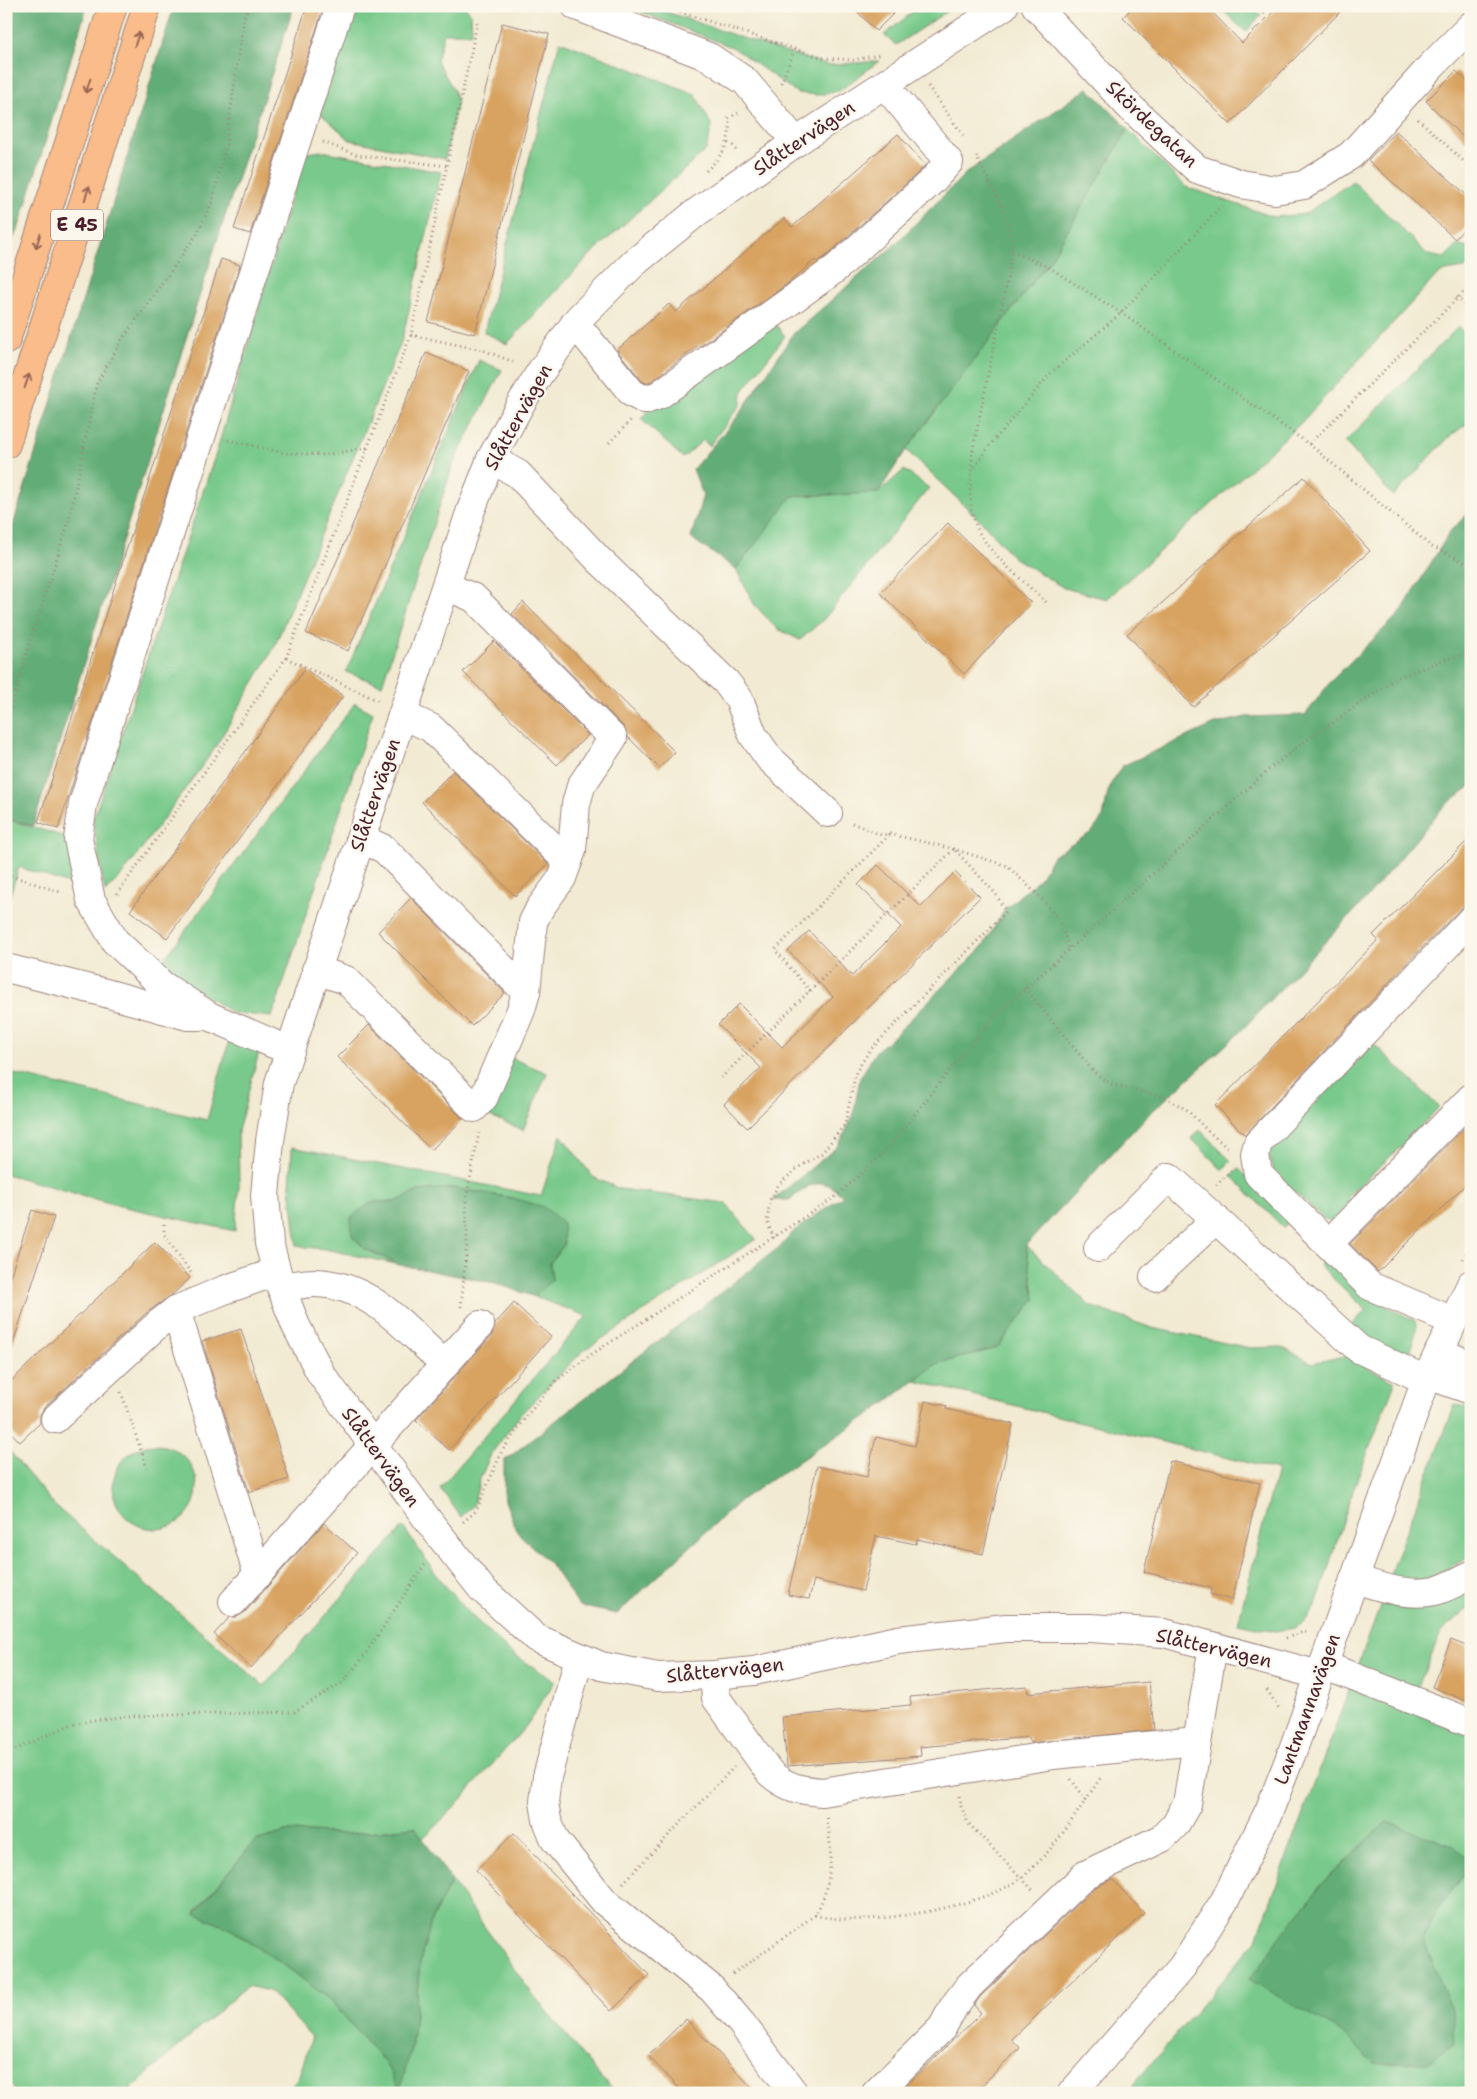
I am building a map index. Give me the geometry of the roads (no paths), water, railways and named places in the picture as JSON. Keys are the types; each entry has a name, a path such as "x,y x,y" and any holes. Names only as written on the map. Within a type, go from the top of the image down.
{"highway":[{"name":"E 45","path":"6,340 113,6"},
{"name":"E 45","path":"6,444 148,6"}],"street":[{"path":"290,1051 209,1016 162,985 115,941 96,909 78,839 83,804 340,6"},
{"path":"576,6 709,57 746,81 796,142"},
{"name":"Slåttervägen","path":"1004,6 796,142 697,212 641,258 575,323 520,405 491,459 471,510 446,586 392,709 360,838 279,1083 271,1131 266,1195 268,1243 278,1279 296,1326 321,1374 442,1538 482,1589 536,1638 579,1658 601,1666 658,1677 714,1675 754,1671 898,1640 1006,1628 1090,1628 1164,1633 1267,1660 1321,1670 1471,1723"},
{"name":"Skördegatan","path":"1036,6 1129,106 1197,169 1241,184 1274,190 1304,185 1351,155 1399,101 1471,26"},
{"path":"575,323 632,393 645,400 659,395 835,269 932,181 949,162 885,85"},
{"path":"491,459 518,474 598,559 726,682 739,699 753,735 769,758 828,813"},
{"path":"316,970 346,980 474,1108 484,1097 513,1030 526,992 534,922 540,908 562,878 572,850 576,804 581,786 613,738 474,598 446,586"},
{"path":"392,709 431,728 568,862"},
{"path":"360,838 384,849 526,992"},
{"path":"1452,1321 1370,1286 1250,1167 1258,1143 1471,920"},
{"path":"10,969 188,1016 209,1016"},
{"path":"1328,1244 1471,1098"},
{"path":"1098,1248 1169,1177 1359,1348 1431,1369 1471,1390"},
{"path":"1154,1277 1207,1211"},
{"path":"55,1419 176,1310 206,1297 278,1279 339,1286 359,1293 380,1305 453,1356"},
{"name":"Lantmannavägen","path":"1077,2091 1182,1967 1225,1900 1269,1811 1431,1369 1471,1284"},
{"path":"176,1310 258,1575"},
{"path":"233,1602 480,1325"},
{"path":"1431,1369 1471,1365"},
{"path":"1354,1579 1397,1592 1417,1592 1436,1591 1471,1575"},
{"path":"876,2093 942,2028 954,2006 969,1986 1085,1875 1162,1838 1174,1825 1187,1804 1213,1646"},
{"path":"579,1658 547,1777 544,1802 547,1820 555,1840 605,1902 712,1989 742,2024 794,2093"},
{"path":"714,1675 716,1698 770,1773 793,1788 822,1792 1053,1755 1197,1740"}]}
